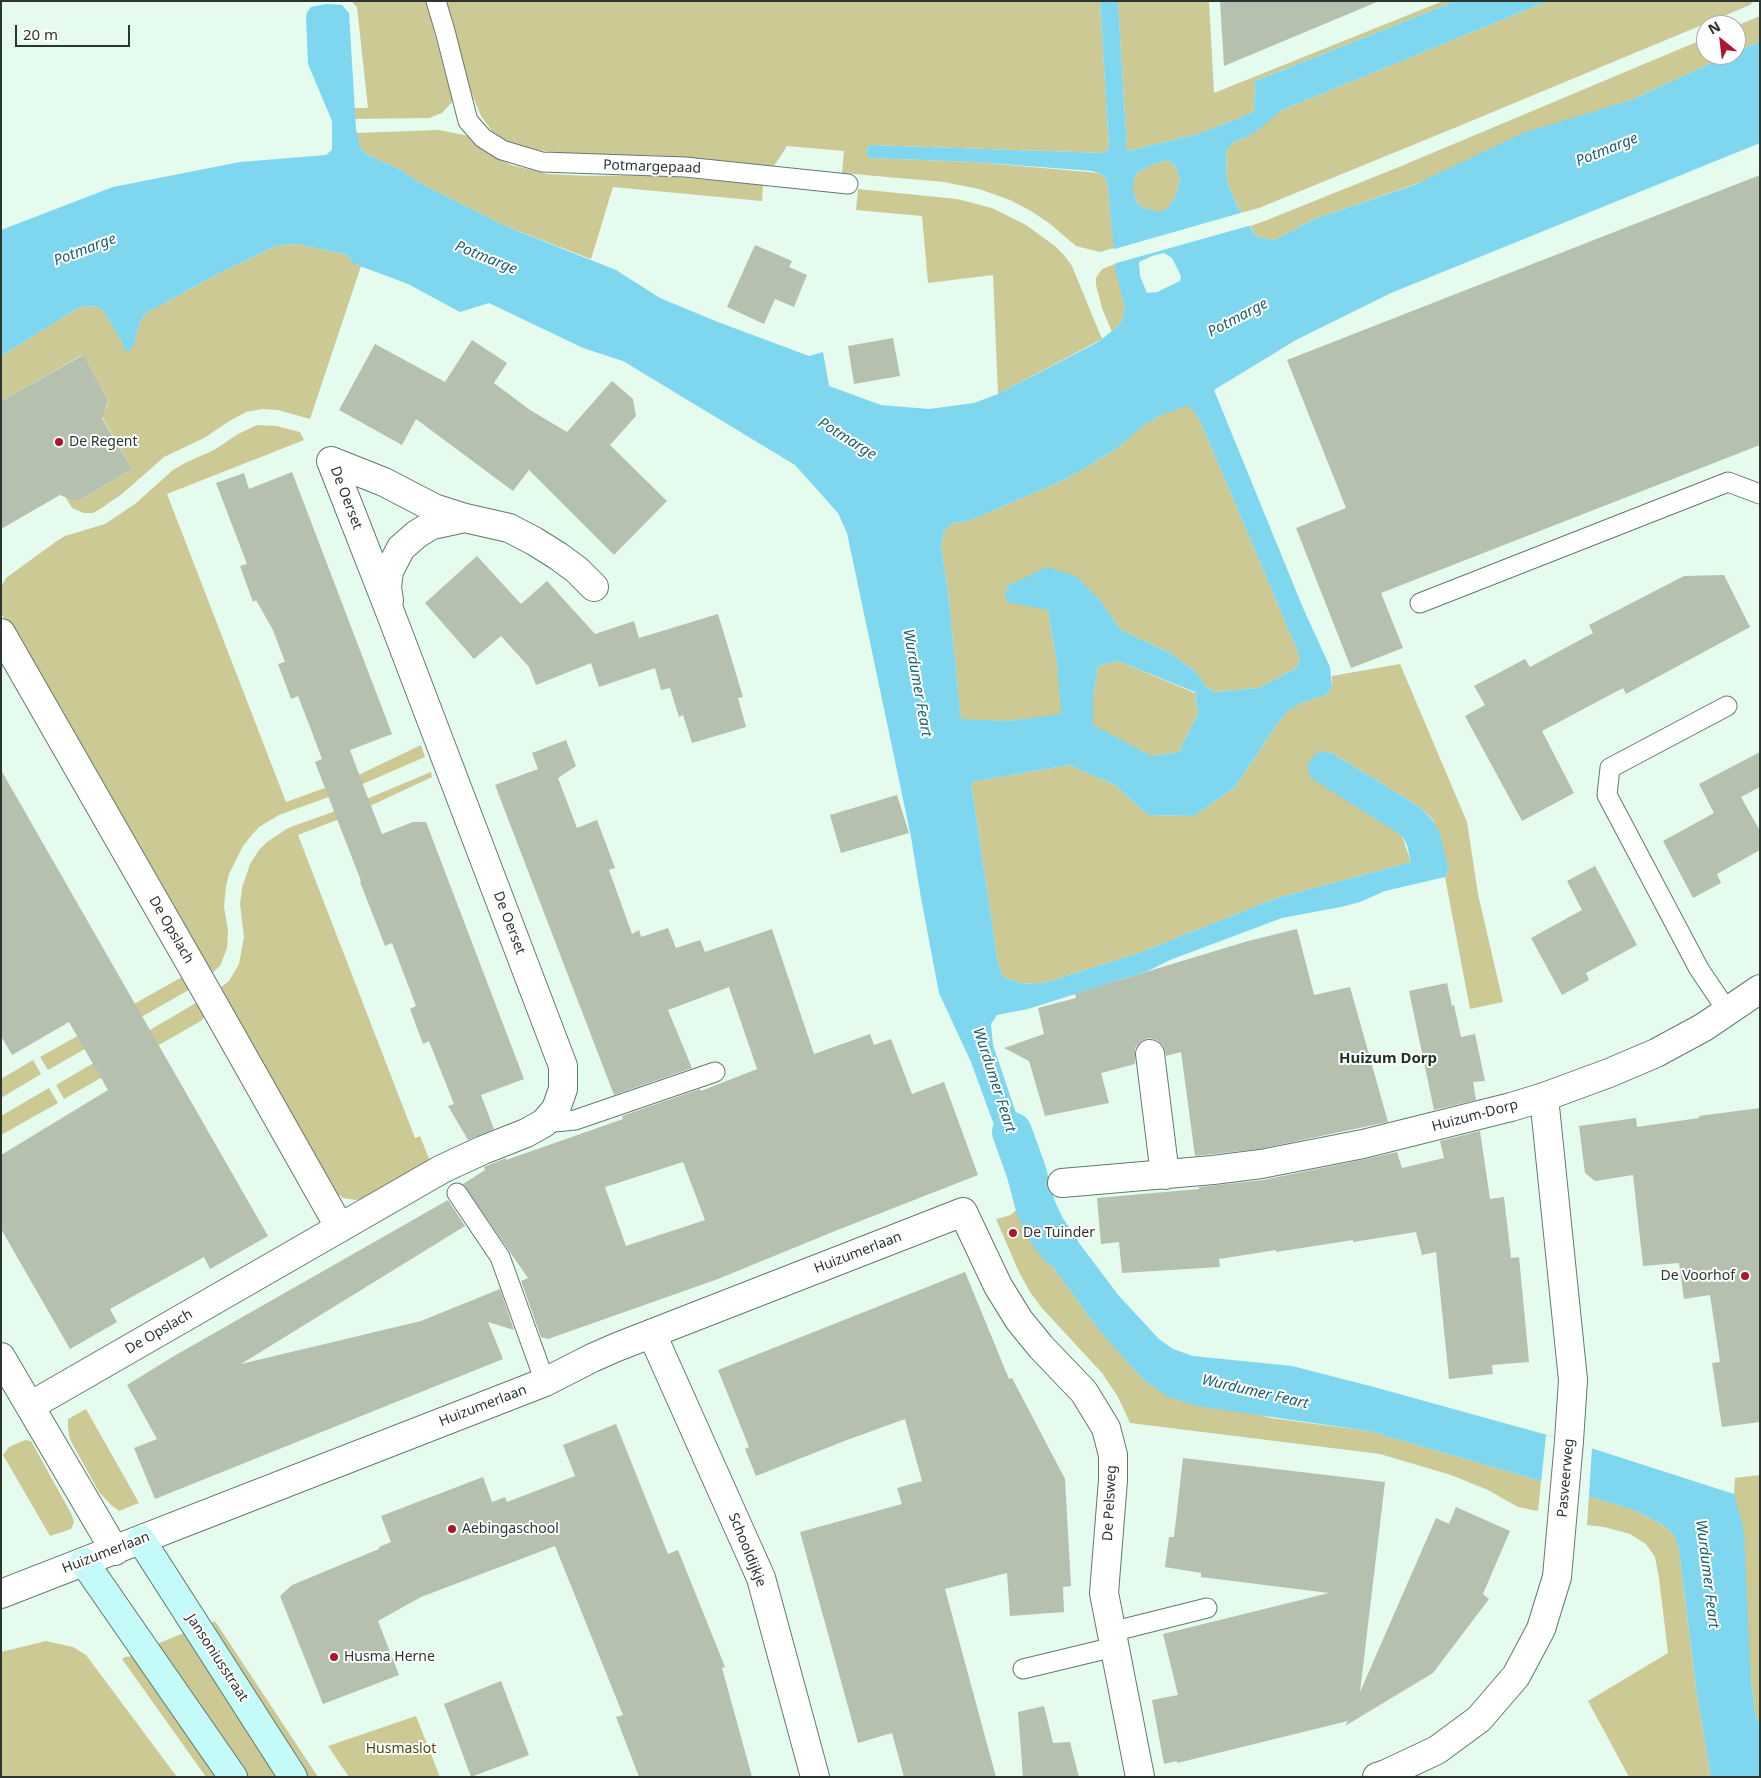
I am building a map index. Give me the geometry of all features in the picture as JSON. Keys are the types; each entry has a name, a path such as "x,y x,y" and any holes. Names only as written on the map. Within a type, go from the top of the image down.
{"street":[{"name":"De Oerset","path":"442,1170 483,1150 526,1134 544,1123 556,1109 562,1089 563,1066 331,461 384,482 434,508 465,518 509,528 534,541 577,570 594,587"},
{"name":"De Oerset","path":"392,617 387,587 389,571 401,548 417,534 432,526 465,518"},
{"name":"De Opslach","path":"1,633 340,1228"},
{"name":"Huizum-Dorp","path":"1062,1183 1165,1175 1241,1166 1309,1155 1449,1123 1544,1097 1609,1073 1656,1053 1757,997"},
{"path":"1150,1054 1165,1175"},
{"name":"Pasveerweg","path":"1377,1777 1437,1750 1479,1719 1516,1676 1541,1628 1556,1577 1573,1380 1544,1097"},
{"name":"De Opslach","path":"30,1406 442,1170"},
{"name":"Huizumerlaan","path":"1,1594 545,1382 592,1358 963,1212"},
{"name":"De Pelsweg","path":"963,1212 998,1286 1019,1320 1041,1347 1084,1392 1106,1428 1113,1455 1114,1480 1104,1593 1140,1777"},
{"name":"Schooldijkje","path":"652,1334 761,1578 815,1777"},
{"path":"1,1358 115,1551"},
{"name":"Jansoniusstraat","path":"141,1540 293,1777"},
{"path":"84,1562 233,1777"}],"lane":[{"name":"Potmargepaad","path":"436,1 446,31 468,121 483,138 502,150 542,162 685,167 848,184"},
{"path":"1420,603 1728,482 1760,494"},
{"path":"1727,706 1610,768 1607,795 1699,970 1728,1012"},
{"path":"544,1123 575,1120 715,1072"},
{"path":"457,1193 500,1257 545,1382"},
{"path":"1024,1668 1207,1608"}],"green space":[{"path":"351,1 426,1 452,99 452,102 442,113 429,118 355,119 354,108 368,108 357,7"},
{"path":"446,1 1100,1 1109,148 1104,153 870,145 866,152 869,158 974,162 1100,173 1107,180 1114,248 1100,252 1076,246 1049,223 1031,211 1010,200 979,189 944,182 842,173 844,151 787,146 774,166 681,157 575,155 529,149 509,142 492,131 481,116 471,92"},
{"path":"1118,1 1209,1 1214,93 1443,1 1456,1 1255,81 1254,111 1242,117 1198,134 1127,151"},
{"path":"1548,1 1754,1 1750,5 1726,15 1696,15 1696,27 1259,208 1241,213 1227,182 1226,152 1232,143 1245,138 1282,110"},
{"path":"1760,16 1760,41 1746,47 1746,22"},
{"path":"1696,42 1696,65 1707,65 1631,100 1413,185 1315,219 1274,240 1255,235 1250,226 1399,167"},
{"path":"439,130 469,136 478,147 492,156 511,165 548,174 589,176 654,175 763,185 762,201 613,187 591,259 505,226 427,187 399,169 366,154 360,147 356,133"},
{"path":"1169,161 1175,166 1180,178 1172,203 1164,212 1154,211 1138,205 1133,192 1136,174 1159,162"},
{"path":"858,189 957,199 992,208 1026,225 1055,246 1072,266 1102,339 998,394 993,275 928,283 922,216 856,210"},
{"path":"297,244 348,255 352,263 361,266 310,419 278,410 262,409 246,412 204,438 164,457 122,494 93,513 84,513 72,508 63,493 73,500 80,500 132,469 101,415 107,407 108,401 106,396 82,355 1,401 1,356 78,308 91,306 101,308 122,342 123,348 134,345 139,325 146,313 214,276 278,245"},
{"path":"1115,264 1125,308 1121,322 1112,332 1102,308 1096,278 1102,269"},
{"path":"1186,405 1192,409 1202,425 1298,652 1300,661 1295,669 1258,688 1215,692 1206,687 1196,672 1170,653 1121,630 1099,599 1048,610 1057,664 1062,715 1008,721 961,720 948,592 941,545 944,531 953,523 968,521 1068,478 1116,449 1143,425"},
{"path":"257,425 276,426 300,432 304,440 167,494 286,802 350,779 421,745 425,757 351,789 279,815 259,827 243,846 229,874 224,907 228,930 227,948 220,966 209,976 1,613 1,587 6,578 65,536 105,524 135,504 173,470 214,450 238,434"},
{"path":"1118,661 1195,693 1198,714 1179,752 1152,756 1093,726 1093,697 1098,666"},
{"path":"1400,664 1467,822 1478,894 1503,1002 1470,1009 1445,877 1449,871 1434,821 1420,807 1332,753 1323,751 1381,822 1402,836 1411,862 1277,898 1141,952 1051,981 1034,984 1021,983 1008,979 1001,973 971,782 1069,765 1115,785 1148,815 1194,816 1235,787 1278,723 1290,709 1301,703 1326,695 1332,687 1332,676"},
{"path":"431,772 432,777 355,813 298,835 415,1138 420,1136 430,1161 365,1198 356,1200 343,1198 335,1192 217,990 229,981 239,964 244,937 240,904 242,888 250,864 259,850 267,842 288,828 352,805"},
{"path":"185,977 194,987 48,1070 40,1057"},
{"path":"201,1000 205,1016 201,1021 64,1099 56,1085"},
{"path":"33,1060 41,1074 1,1098 1,1079"},
{"path":"49,1088 58,1103 1,1135 1,1116"},
{"path":"1020,1206 1025,1229 1096,1326 1143,1379 1270,1418 1369,1431 1541,1481 1538,1511 1518,1507 1488,1490 1451,1475 1380,1454 1130,1423 1118,1397 1102,1373 1041,1307 1018,1270 996,1219 1011,1215"},
{"path":"86,1409 139,1503 119,1511 99,1492 70,1439 68,1428 68,1419"},
{"path":"25,1440 31,1441 72,1515 74,1522 71,1529 50,1536 3,1455 9,1447"},
{"path":"1760,1475 1760,1728 1755,1711 1751,1681 1734,1494 1735,1478"},
{"path":"1589,1496 1636,1511 1663,1525 1673,1534 1679,1549 1696,1688 1711,1777 1629,1777 1588,1701 1668,1653 1655,1557 1646,1544 1630,1534 1604,1527 1587,1525"},
{"path":"215,1621 318,1777 307,1777 207,1626"},
{"path":"186,1632 280,1777 247,1777 157,1644"},
{"path":"46,1641 73,1647 86,1655 177,1777 1,1777 1,1652"},
{"path":"133,1656 217,1777 206,1777 122,1659"},
{"name":"Husmaslot","path":"416,1716 440,1777 349,1777 328,1746"}],"water":[{"name":"Potmarge","path":"1100,1 1118,1 1127,151 1198,134 1242,117 1254,111 1255,81 1456,1 1548,1 1282,110 1258,130 1232,143 1226,152 1227,182 1238,207 1255,235 1274,240 1315,219 1414,185 1523,133 1631,100 1707,65 1746,65 1746,47 1760,41 1760,143 1391,293 1296,340 1214,390 1303,608 1330,667 1332,687 1326,695 1301,703 1290,709 1278,723 1235,787 1194,816 1148,815 1115,785 1069,765 971,782 1001,973 1008,979 1021,983 1034,984 1051,981 1141,952 1277,898 1411,862 1407,845 1402,836 1311,778 1307,767 1313,756 1323,751 1332,753 1420,807 1434,822 1441,837 1449,871 1445,877 1385,891 1360,902 1282,918 1170,960 1148,971 1028,1009 997,1015 991,1024 993,1045 1018,1119 1034,1137 1044,1176 1039,1180 1040,1182 1020,1187 1018,1179 1012,1179 1008,1158 971,1062 939,993 911,837 847,533 838,513 795,465 623,361 583,348 489,303 460,312 408,284 352,263 348,255 297,244 278,245 214,276 146,313 139,325 134,345 129,351 123,349 122,342 101,308 91,306 78,308 1,356 1,230 113,187 240,162 326,155 332,150 332,121 308,64 306,17 311,7 326,4 342,5 349,13 356,129 360,147 366,154 399,169 427,187 505,226 616,270 660,298 809,356 823,352 829,386 881,405 929,409 974,403 998,394 1098,342 1121,322 1125,308 1116,273 1107,180 1100,173 974,162 869,158 866,152 870,145 1104,153 1109,148","holes":["1169,161 1175,166 1180,178 1172,203 1164,211 1154,211 1138,205 1133,192 1136,174 1159,162","1164,253 1172,258 1181,276 1180,281 1157,292 1147,293 1140,276 1139,262","1186,406 1192,409 1202,425 1298,652 1300,661 1295,669 1258,688 1215,692 1206,687 1196,672 1170,653 1121,630 1099,599 1076,576 1047,567 1009,585 1005,595 1007,602 1048,610 1057,664 1061,714 1008,721 961,719 948,592 941,545 944,531 953,523 968,521 1068,478 1116,449 1144,425 1159,416","1118,661 1195,692 1198,714 1179,752 1152,756 1093,725 1093,697 1098,666"]},
{"path":"1049,1195 1073,1235 1119,1296 1159,1339 1173,1349 1193,1356 1292,1366 1374,1387 1569,1441 1734,1494 1744,1531 1751,1681 1755,1711 1760,1728 1760,1777 1711,1777 1696,1688 1679,1549 1673,1534 1663,1525 1636,1511 1369,1431 1202,1407 1168,1397 1143,1379 1096,1326 1025,1229 1020,1206 1023,1200"}],"pier":[{"path":"1244,212 1252,225 1113,264 1111,250"},
{"path":"1546,1435 1592,1448 1589,1496 1541,1483"}],"building":[{"path":"1220,1 1377,1 1377,2 1224,66"},
{"path":"1760,175 1760,445 1381,593 1403,648 1351,668 1296,528 1346,508 1287,360"},
{"path":"755,245 792,261 789,267 807,275 794,307 775,299 764,324 727,307"},
{"path":"893,338 900,376 854,384 848,346"},
{"path":"472,340 507,363 494,383 530,410 567,432 612,381 633,399 636,416 610,445 667,501 614,555 529,470 513,491 416,419 402,445 339,410 375,344 445,382"},
{"name":"De Regent","path":"83,355 107,398 108,402 102,418 132,469 80,500 73,500 60,495 1,529 1,401"},
{"path":"292,472 392,734 350,750 366,793 382,834 413,822 426,822 524,1079 481,1095 494,1129 468,1140 448,1106 454,1104 429,1041 423,1044 410,1009 416,1006 392,943 385,946 360,882 315,762 322,759 298,696 291,699 278,664 285,662 273,630 256,600 253,602 240,566 247,564 216,483 244,473 249,489"},
{"path":"477,556 521,604 547,581 595,634 634,621 639,638 718,614 743,697 738,698 746,727 692,743 683,715 679,717 670,688 661,690 655,668 599,687 591,663 536,685 529,667 501,636 474,659 425,603"},
{"path":"1724,575 1750,627 1626,694 1623,688 1542,731 1574,793 1522,821 1465,716 1485,705 1474,686 1525,659 1530,667 1593,633 1589,625 1684,576"},
{"path":"566,740 576,766 558,778 577,828 597,820 615,868 609,870 632,934 639,930 641,937 668,928 676,948 700,940 705,952 772,929 814,1054 870,1034 874,1045 891,1039 912,1094 944,1082 978,1175 718,1279 548,1339 541,1337 521,1281 528,1278 463,1184 485,1170 484,1167 506,1158 506,1160 623,1119 622,1116 700,1089 701,1091 757,1069 729,987 668,1010 692,1068 614,1095 495,785 538,769 532,753","holes":["683,1162 705,1220 626,1246 605,1187"]},
{"path":"1760,752 1760,787 1741,797 1760,831 1760,850 1717,874 1721,883 1693,898 1663,841 1714,813 1699,784"},
{"path":"1,770 268,1236 210,1269 204,1257 110,1309 117,1322 70,1349 1,1229 1,1155 108,1090 69,1022 12,1055 1,1036"},
{"path":"897,795 909,833 841,853 830,815"},
{"path":"1595,866 1637,945 1586,973 1589,980 1562,995 1531,938 1582,910 1567,881"},
{"path":"1297,929 1314,995 1350,987 1388,1122 1259,1149 1195,1156 1181,1052 1166,1056 1163,1045 1157,1040 1149,1038 1141,1041 1135,1048 1135,1064 1101,1073 1109,1103 1045,1116 1029,1061 1004,1048 1044,1034 1038,1008 1076,998 1075,994 1103,985 1248,941"},
{"path":"1447,983 1461,1037 1475,1034 1485,1081 1473,1082 1476,1100 1434,1110 1409,991"},
{"path":"1760,1108 1760,1422 1722,1427 1712,1363 1720,1362 1710,1295 1684,1299 1679,1263 1643,1266 1633,1175 1595,1181 1585,1173 1579,1126 1636,1118 1637,1127"},
{"path":"1480,1131 1490,1199 1504,1197 1511,1258 1519,1257 1529,1362 1492,1365 1493,1374 1449,1379 1436,1252 1422,1255 1416,1232 1219,1259 1220,1267 1122,1273 1119,1242 1101,1244 1097,1198 1199,1189 1199,1187 1263,1180 1397,1152 1402,1168 1444,1158 1440,1141"},
{"path":"448,1200 465,1226 241,1364 421,1321 500,1289 514,1330 488,1322 503,1359 155,1499 134,1448 157,1439 127,1385 174,1356"},
{"path":"965,1272 1009,1379 1012,1378 1065,1479 1071,1586 1063,1587 1064,1612 1010,1616 1007,1573 945,1589 996,1777 904,1777 892,1733 858,1743 800,1532 902,1504 897,1488 922,1481 905,1419 756,1476 745,1449 749,1447 718,1370"},
{"path":"616,1424 668,1554 678,1550 725,1667 722,1668 752,1777 639,1777 616,1717 623,1715 555,1546 421,1597 378,1621 399,1675 323,1704 280,1596 292,1585 379,1549 379,1547 391,1542 381,1516 483,1477 492,1502 505,1497 507,1502 575,1476 563,1445"},
{"path":"1183,1458 1385,1482 1360,1692 1436,1518 1449,1524 1456,1507 1510,1531 1483,1594 1489,1599 1433,1673 1345,1726 1348,1721 1177,1763 1177,1761 1164,1764 1152,1700 1178,1695 1163,1634 1329,1593 1201,1577 1201,1573 1165,1567 1169,1537 1174,1537"},
{"path":"501,1681 529,1755 471,1777 444,1704"},
{"path":"1044,1706 1053,1743 1070,1742 1079,1777 1023,1777 1018,1712"}],"waterway":[{"name":"Wurdumer Feart","path":"1012,1132 1026,1171 1036,1208 1045,1228 1059,1247"}],"place":[{"name":"De Regent","path":"59,442"},
{"name":"De Tuinder","path":"1013,1233"},
{"name":"De Voorhof","path":"1745,1276"},
{"name":"Aebingaschool","path":"452,1529"},
{"name":"Husma Herne","path":"334,1657"}],"district":[{"name":"Huizum Dorp","path":"1388,1059"}]}
